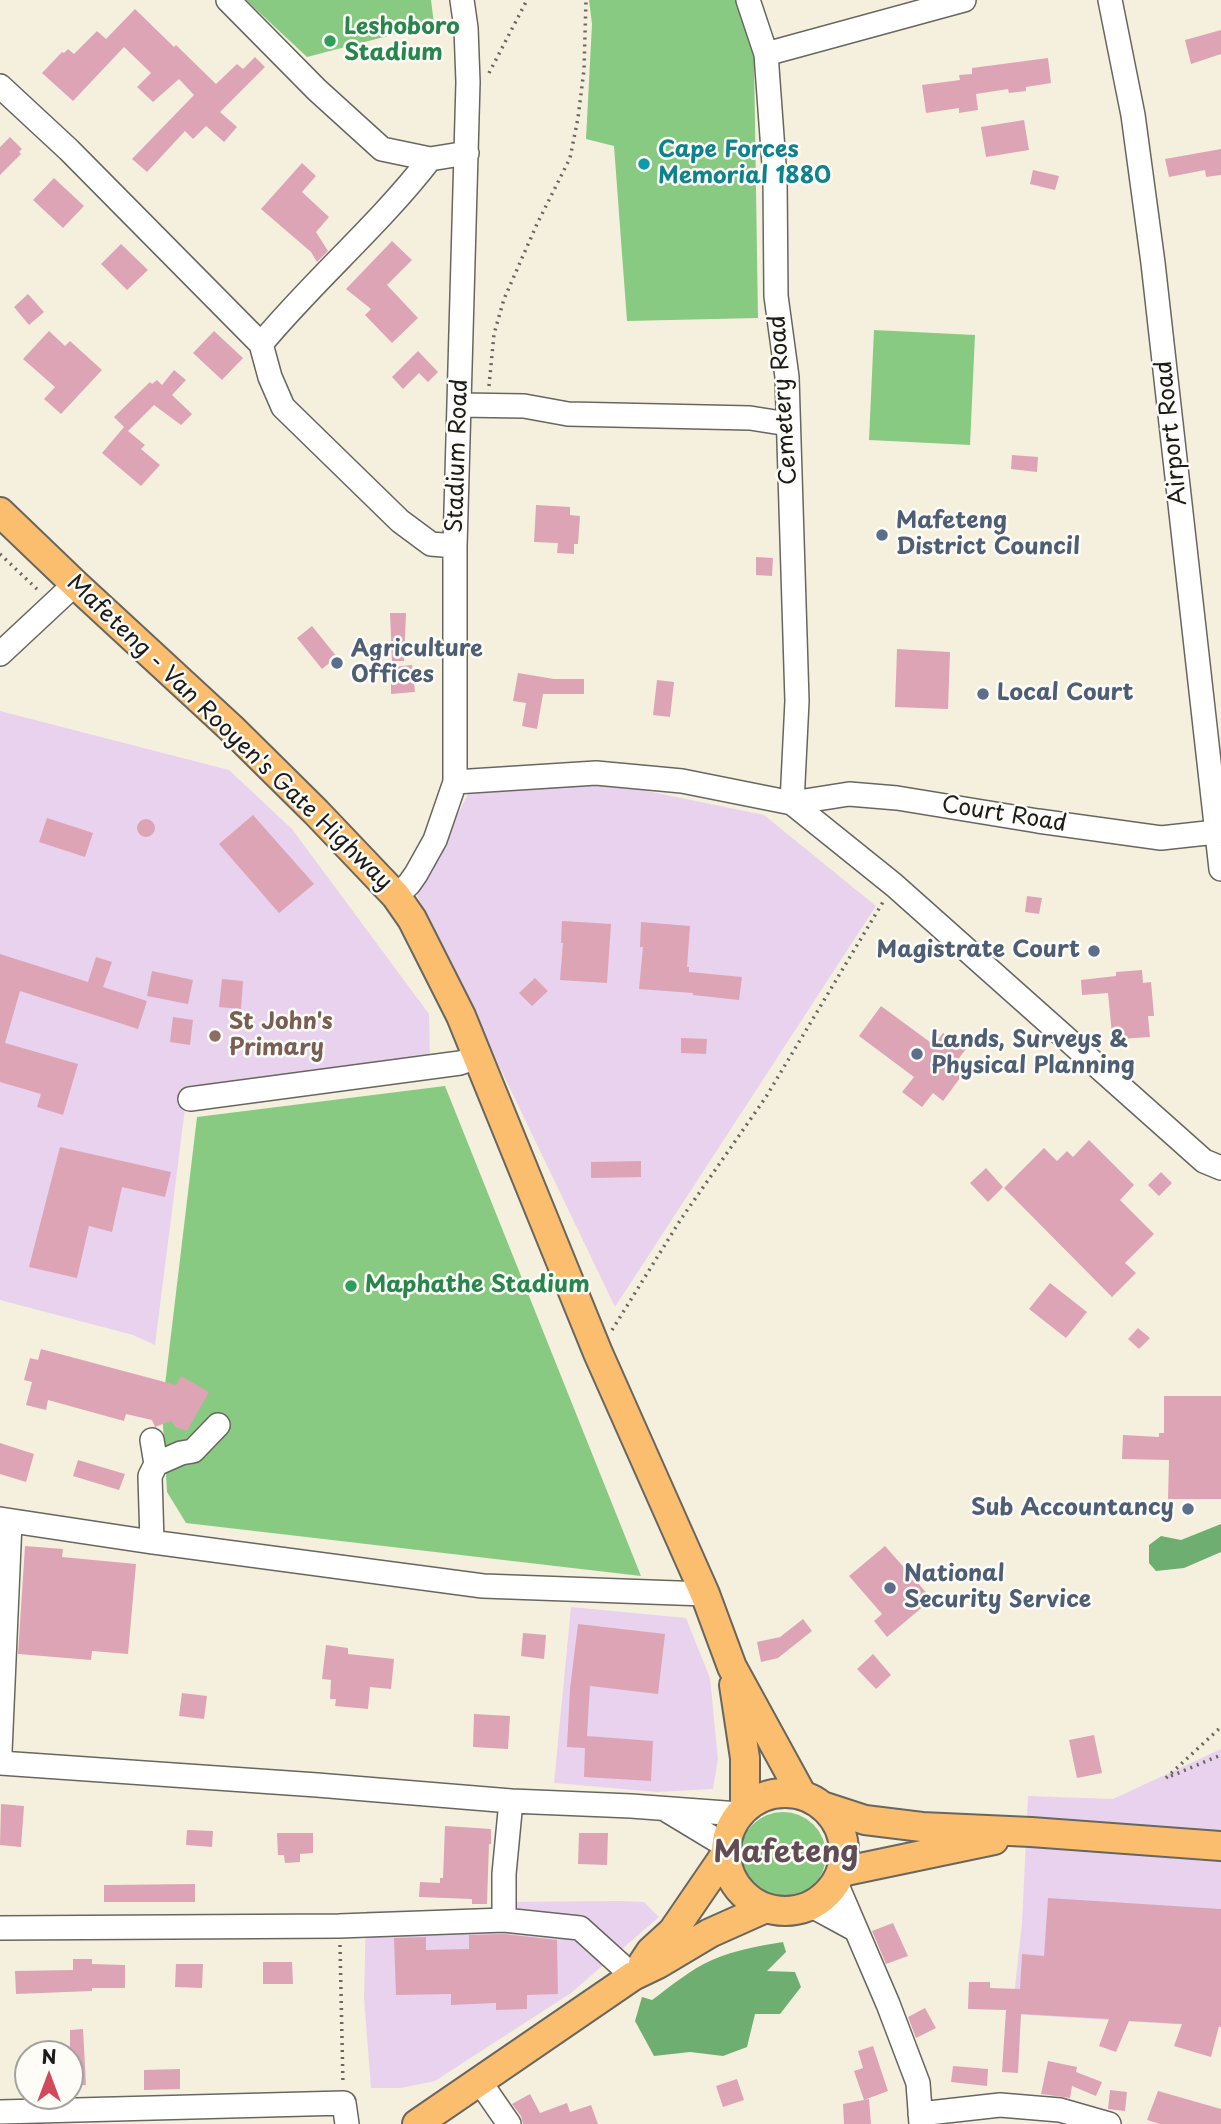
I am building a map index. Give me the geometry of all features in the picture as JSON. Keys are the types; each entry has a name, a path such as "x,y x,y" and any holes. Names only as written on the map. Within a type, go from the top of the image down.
{"main road":[{"name":"Mafeteng - Van Rooyen's Gate Highway","path":"0,512 316,812 396,896 412,919 437,966 477,1057 598,1353 705,1594 732,1667 812,1801"},
{"name":"Mafeteng - Van Rooyen's Gate Highway","path":"732,1667 745,1758 742,1811"},
{"path":"812,1801 835,1820 842,1836 844,1854 838,1877 825,1896 810,1905 796,1910 765,1908 750,1900 737,1888 729,1873 726,1851 729,1832 742,1811 762,1797 782,1793 812,1801 865,1820 922,1827 1221,1846"},
{"path":"838,1877 1031,1832"},
{"path":"633,1976 651,1951 673,1931 726,1851"},
{"path":"417,2124 633,1976 710,1933 765,1908"}],"street":[{"path":"228,0 317,90 382,149 430,159 467,153"},
{"name":"Stadium Road","path":"396,896 416,874 435,840 455,782 455,546 468,82 462,0"},
{"name":"Cemetery Road","path":"748,0 765,54 775,178 776,296 787,377 797,701 792,803"},
{"path":"765,54 964,0"},
{"name":"Airport Road","path":"1110,0 1133,115 1153,263 1213,739 1216,832 1221,869"},
{"path":"0,86 69,150 261,344 270,377 284,407 400,521 431,544 455,546"},
{"path":"261,344 430,159"},
{"path":"460,405 524,406 568,414 750,418 788,424"},
{"path":"0,654 75,584"},
{"path":"455,782 596,773 682,782 792,803 894,885 1204,1161 1221,1168"},
{"name":"Court Road","path":"792,803 849,794 897,798 1161,838 1216,832"},
{"path":"190,1099 460,1063 477,1057"},
{"path":"156,1464 193,1451 218,1425"},
{"path":"152,1440 156,1464 150,1476 152,1542"},
{"path":"0,1752 5,1521 483,1586 705,1594"},
{"path":"0,1763 511,1801 742,1811"},
{"path":"504,1920 504,1874 511,1801"},
{"path":"663,1808 726,1851"},
{"path":"838,1877 856,1930 918,2083 920,2119 1000,2105 1060,2110 1109,2124"},
{"path":"810,1905 856,1930"},
{"path":"0,1928 339,1926 504,1920 580,1928 633,1976"},
{"path":"480,2082 509,2124"},
{"path":"0,2112 345,2114"}],"path":[{"path":"468,82 488,75 527,0"},
{"path":"487,405 494,334 504,299 570,158 584,70 586,0"},
{"path":"0,554 54,605"},
{"path":"598,1353 681,1219 766,1097 894,885"},
{"path":"1221,1727 1166,1779 1221,1755"},
{"path":"339,1926 345,2114"}],"shaded area":[{"name":"St John's Primary","path":"0,711 229,770 292,829 429,1014 430,1058 187,1093 155,1345 133,1335 0,1300"},
{"path":"603,782 764,815 876,906 615,1307 417,895 470,790"},
{"path":"571,1607 686,1618 710,1678 718,1759 713,1789 657,1792 554,1783"},
{"path":"1221,1749 1221,2027 1012,2014 1022,1923 1028,1796 1113,1799"},
{"path":"497,1902 644,1902 659,1917 571,1993 435,2081 401,2088 371,2088 364,1998 366,1911 497,1909"}],"green space":[{"name":"Leshoboro Stadium","path":"246,0 431,0 434,24 307,57"},
{"path":"589,0 738,0 754,59 758,318 627,321 614,146 586,139 592,24"},
{"path":"874,330 975,335 970,445 869,440"},
{"name":"Maphathe Stadium","path":"445,1086 641,1576 186,1523 167,1492 162,1410 197,1117"},
{"path":"1221,1524 1221,1552 1184,1568 1156,1571 1149,1563 1149,1545 1161,1536 1181,1540"},
{"path":"783,1812 799,1816 813,1825 822,1839 826,1855 822,1871 813,1885 799,1894 783,1898 767,1894 753,1885 744,1871 740,1855 744,1839 753,1825 767,1816"},
{"path":"783,1942 786,1952 767,1971 795,1972 801,1987 780,2014 755,2014 747,2047 723,2056 690,2052 654,2056 635,2021 642,1997 652,2000 696,1968 721,1957"}],"building":[{"path":"135,9 216,84 237,64 243,69 255,57 265,67 220,112 237,127 224,142 206,126 193,139 185,131 147,172 132,159 194,95 179,79 153,102 137,87 151,73 124,47 73,101 42,73 62,52 68,49 74,54 97,31 106,39"},
{"path":"1221,30 1221,54 1191,64 1185,40"},
{"path":"1048,58 1051,83 1026,87 1026,91 1009,93 1008,89 976,94 978,110 959,113 959,108 926,113 922,85 960,80 959,75 972,74 972,68"},
{"path":"1024,120 1029,150 986,157 981,127"},
{"path":"10,137 22,149 19,152 21,154 0,175 0,147"},
{"path":"1221,149 1221,175 1206,177 1205,170 1169,177 1165,159"},
{"path":"302,163 316,176 302,192 329,217 316,232 328,251 317,262 311,252 261,209"},
{"path":"1033,170 1059,176 1055,190 1030,184"},
{"path":"54,178 84,206 63,228 33,200"},
{"path":"392,241 412,260 387,285 418,318 392,343 365,315 371,309 346,289"},
{"path":"121,244 148,270 127,290 101,264"},
{"path":"28,294 44,312 29,325 14,307"},
{"path":"49,331 65,346 70,341 102,370 61,414 44,399 55,387 23,359"},
{"path":"214,331 243,358 222,380 193,353"},
{"path":"418,351 438,372 428,382 419,373 403,389 392,377"},
{"path":"174,370 186,380 172,395 192,414 181,425 154,405 128,431 145,445 141,449 160,465 141,486 102,453 124,427 114,417 150,382 152,384 157,380 162,385"},
{"path":"1012,455 1038,457 1037,472 1011,469"},
{"path":"536,505 570,507 570,515 580,516 578,544 574,544 574,554 557,553 558,543 534,542"},
{"path":"756,557 773,558 772,576 756,575"},
{"path":"390,613 406,613 404,661 392,661"},
{"path":"312,626 337,657 322,669 297,638"},
{"path":"897,649 950,652 948,709 895,707"},
{"path":"412,665 415,692 391,694 391,667"},
{"path":"518,673 554,679 584,679 584,694 543,694 537,729 522,726 526,703 513,701"},
{"path":"657,680 674,682 670,717 653,715"},
{"path":"253,815 314,884 279,913 219,844"},
{"path":"47,818 93,833 85,857 39,842"},
{"path":"146,819 152,822 155,828 152,834 146,837 140,834 137,828 140,822"},
{"path":"1027,896 1042,898 1039,914 1025,912"},
{"path":"562,921 611,924 607,983 560,980"},
{"path":"641,922 690,926 687,967 689,972 742,977 739,1000 639,989 643,947 640,947"},
{"path":"0,954 88,982 96,957 112,962 103,987 147,1001 138,1029 20,991 5,1043 78,1064 63,1115 37,1107 41,1094 0,1082"},
{"path":"1142,970 1143,983 1151,982 1154,1016 1148,1016 1150,1037 1120,1039 1119,1033 1112,1034 1108,993 1082,995 1081,980 1116,976 1116,972"},
{"path":"152,971 193,980 188,1004 147,996"},
{"path":"535,978 548,991 532,1006 519,993"},
{"path":"222,979 243,981 241,1009 219,1007"},
{"path":"881,1006 934,1045 943,1033 966,1049 956,1062 966,1070 943,1101 933,1093 922,1107 902,1092 914,1077 859,1036"},
{"path":"173,1017 193,1020 190,1045 170,1042"},
{"path":"681,1038 707,1039 706,1054 681,1053"},
{"path":"1089,1140 1134,1185 1120,1200 1154,1234 1125,1263 1136,1273 1112,1297 1004,1188 1044,1148 1057,1161 1067,1151 1073,1157"},
{"path":"60,1147 171,1172 165,1197 122,1187 112,1232 89,1226 77,1278 29,1267"},
{"path":"641,1161 641,1177 591,1178 591,1162"},
{"path":"986,1168 1003,1187 988,1202 970,1183"},
{"path":"1161,1172 1172,1183 1159,1196 1148,1185"},
{"path":"1050,1283 1087,1312 1066,1338 1029,1309"},
{"path":"1138,1328 1150,1338 1139,1349 1128,1339"},
{"path":"41,1349 176,1385 181,1376 209,1392 187,1431 176,1427 171,1421 155,1427 152,1420 126,1414 124,1421 48,1400 46,1410 26,1405 32,1382 24,1380 30,1358 38,1360"},
{"path":"1164,1396 1221,1396 1221,1499 1168,1499 1169,1460 1122,1459 1123,1435 1159,1437 1159,1433 1164,1433"},
{"path":"0,1443 34,1454 26,1482 0,1474"},
{"path":"78,1460 125,1474 119,1490 73,1476"},
{"path":"25,1546 63,1549 62,1557 136,1564 128,1654 92,1651 91,1660 18,1654"},
{"name":"National Security Service","path":"885,1546 932,1599 887,1637 874,1621 882,1614 849,1576"},
{"path":"803,1619 812,1631 778,1658 761,1662 757,1642 780,1637"},
{"path":"578,1624 665,1634 658,1694 590,1686 587,1736 653,1741 651,1781 584,1777 585,1748 567,1747 570,1689"},
{"path":"523,1633 546,1635 544,1659 521,1656"},
{"path":"326,1645 348,1648 348,1654 394,1659 391,1689 370,1687 368,1709 335,1706 336,1699 330,1699 331,1680 322,1679"},
{"path":"873,1654 891,1675 876,1689 857,1669"},
{"path":"182,1693 207,1696 204,1719 179,1716"},
{"path":"474,1714 510,1716 508,1749 473,1747"},
{"path":"1094,1735 1102,1773 1077,1778 1069,1740"},
{"path":"1,1804 24,1806 21,1847 0,1845"},
{"path":"445,1826 491,1829 487,1904 472,1904 472,1899 419,1897 420,1882 440,1883 440,1878 443,1878"},
{"path":"187,1830 213,1831 212,1847 186,1845"},
{"path":"277,1833 313,1833 313,1853 300,1854 300,1862 285,1863 284,1855 278,1855"},
{"path":"579,1833 608,1833 607,1865 578,1864"},
{"path":"195,1884 195,1902 104,1902 104,1885"},
{"path":"1048,1898 1221,1909 1221,2027 1219,2026 1211,2057 1174,2046 1182,2024 1129,2021 1116,2052 1099,2046 1109,2019 1021,2014 1018,2073 1002,2072 1006,2010 968,2009 969,1982 990,1982 990,1988 1020,1989 1022,1954 1044,1956"},
{"path":"893,1923 908,1956 886,1964 872,1931"},
{"path":"504,1934 557,1940 558,1994 527,1995 527,2009 496,2010 496,2003 451,2005 451,1994 396,1995 394,1938 426,1937 426,1950 469,1949 469,1935"},
{"path":"73,1959 92,1959 92,1964 125,1965 125,1988 16,1994 15,1971 73,1970"},
{"path":"263,1962 292,1962 293,1984 263,1984"},
{"path":"176,1964 203,1964 202,1988 175,1987"},
{"path":"925,2008 936,2028 916,2038 908,2017"},
{"path":"83,2029 84,2040 70,2040 70,2030"},
{"path":"873,2046 888,2091 864,2100 854,2071 863,2068 858,2051"},
{"path":"84,2048 86,2085 84,2085"},
{"path":"1048,2061 1077,2067 1076,2072 1102,2082 1096,2096 1072,2086 1070,2098 1041,2094"},
{"path":"953,2066 988,2069 987,2086 951,2082"},
{"path":"180,2069 180,2089 144,2090 144,2070"},
{"path":"737,2079 744,2100 723,2107 716,2086"},
{"path":"1110,2090 1127,2092 1125,2111 1108,2109"},
{"path":"1158,2091 1221,2109 1221,2124 1160,2124 1147,2120"},
{"path":"530,2094 540,2113 567,2103 570,2112 591,2105 598,2124 523,2124 521,2116 512,2104"},
{"path":"869,2099 871,2124 844,2124 843,2104"}],"place":[{"name":"Leshoboro Stadium","path":"330,41"},
{"name":"Cape Forces Memorial 1880","path":"644,164"},
{"name":"Mafeteng District Council","path":"882,535"},
{"name":"Agriculture Offices","path":"337,663"},
{"name":"Local Court","path":"983,694"},
{"name":"Magistrate Court","path":"1094,951"},
{"name":"St John's Primary","path":"215,1036"},
{"name":"Lands, Surveys & Physical Planning","path":"917,1054"},
{"name":"Maphathe Stadium","path":"351,1286"},
{"name":"Sub Accountancy","path":"1188,1509"},
{"name":"National Security Service","path":"890,1588"}],"district":[{"name":"Mafeteng","path":"786,1854"}]}
